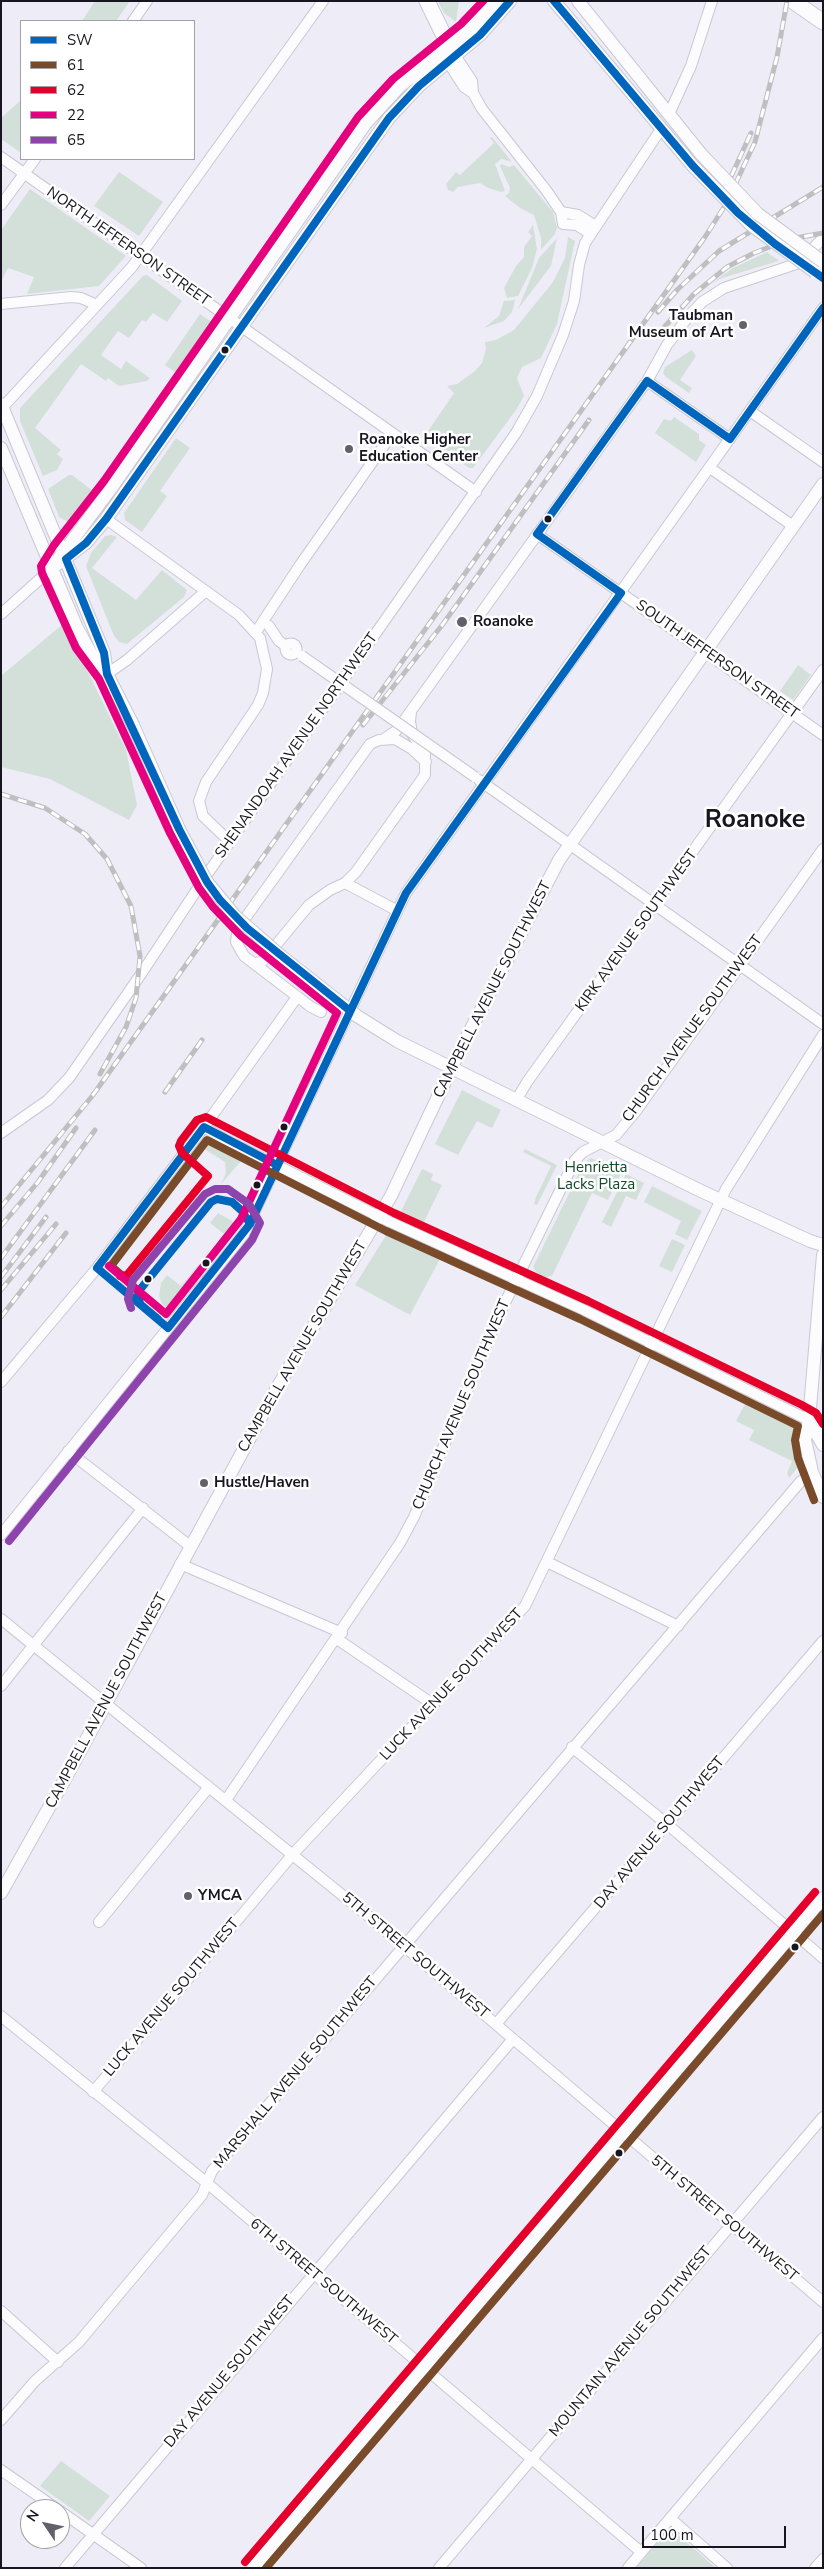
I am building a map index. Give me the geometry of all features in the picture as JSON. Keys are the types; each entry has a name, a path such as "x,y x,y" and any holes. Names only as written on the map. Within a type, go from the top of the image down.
{"highway":[{"path":"427,1 451,55"},
{"path":"793,1 823,22"}],"main road":[{"path":"64,555 86,543 106,520 240,327 389,118 451,55 496,1"},
{"path":"51,569 64,555 104,499 374,114 408,78 451,55 487,28 510,1"},
{"path":"554,1 693,166 751,225 821,269"},
{"path":"578,1 701,154 758,214 821,269"},
{"path":"2,407 104,653 107,674"},
{"path":"1,448 51,569 85,644 107,674 133,726 179,829 207,882 235,916 281,956 382,1033 721,1200 810,1241 823,1245"},
{"name":"CAMPBELL AVENUE SOUTHWEST","path":"1,1893 297,1352 380,1216 452,1068 569,844 793,526 820,492"},
{"path":"823,1255 809,1420 805,1440 808,1456 823,1498"},
{"path":"809,1420 823,1445"},
{"path":"252,2568 823,1898"}],"street":[{"path":"134,20 147,1"},
{"path":"2,407 140,256 323,1"},
{"path":"669,114 691,66 712,1"},
{"path":"451,55 464,87 473,93 494,126 546,190 561,212 564,224 592,229"},
{"name":"SHENANDOAH AVENUE NORTHWEST","path":"1,1133 48,1100 68,1078 230,842 516,433 541,388 569,318 581,253 592,229 661,129"},
{"name":"NORTH JEFFERSON STREET","path":"1,157 476,492"},
{"path":"1,205 33,160"},
{"path":"561,212 578,215 592,229"},
{"path":"321,1012 297,997 244,956 236,942 237,933 246,917 370,744 384,739 396,731 646,381 675,332 702,302 724,288 799,263 823,238"},
{"path":"1,304 70,297 81,298 97,305"},
{"path":"1,1535 244,1234 396,910 484,783 823,308"},
{"path":"646,381 730,439"},
{"path":"750,411 823,462"},
{"path":"256,632 300,565 392,434"},
{"path":"710,468 793,526"},
{"path":"106,520 239,615 256,632 266,659 267,679 264,693 258,705 206,782 199,801 203,816 230,842"},
{"name":"SOUTH JEFFERSON STREET","path":"537,534 823,735"},
{"path":"1,614 51,569"},
{"path":"107,674 127,660 206,591"},
{"path":"269,626 279,641 286,646 288,653 299,654 823,1024"},
{"name":"KIRK AVENUE SOUTHWEST","path":"516,1099 823,670"},
{"path":"253,963 262,962 309,904 330,890 345,883 356,872 425,775 425,753 412,734 410,721 412,709"},
{"path":"384,739 402,742 426,762"},
{"name":"CHURCH AVENUE SOUTHWEST","path":"226,1800 400,1544 414,1517 479,1359 575,1160 583,1152 616,1135 636,1111 823,849"},
{"path":"345,883 396,910"},
{"path":"1,1382 97,1268 204,1127 297,997"},
{"name":"LUCK AVENUE SOUTHWEST","path":"93,2092 293,1854 526,1606 721,1200 823,1035"},
{"path":"204,1127 224,1139 380,1216 651,1343 823,1427"},
{"path":"68,1451 190,1546"},
{"name":"MARSHALL AVENUE SOUTHWEST","path":"1,2420 35,2381 79,2342 202,2195 212,2170 801,1481"},
{"path":"1,1686 143,1508"},
{"path":"547,1562 678,1626"},
{"path":"180,1564 339,1636 434,1705"},
{"name":"5TH STREET SOUTHWEST","path":"1,1619 293,1854 404,1946 730,2225 823,2302"},
{"name":"DAY AVENUE SOUTHWEST","path":"496,2024 823,1640"},
{"path":"572,1747 667,1824 823,1958"},
{"path":"99,1922 209,1787"},
{"name":"6TH STREET SOUTHWEST","path":"1,2016 207,2183 641,2552"},
{"name":"DAY AVENUE SOUTHWEST","path":"65,2568 312,2274 513,2039"},
{"name":"MOUNTAIN AVENUE SOUTHWEST","path":"438,2568 730,2225 821,2123"},
{"path":"1,2311 58,2362"},
{"path":"628,2568 823,2338"},
{"path":"1,2470 42,2499"},
{"path":"70,2518 141,2568"},
{"path":"670,2518 725,2566"},
{"path":"815,2568 823,2559"}],"green space":[{"path":"95,1 130,1 117,20 83,20"},
{"path":"438,1 459,1 456,22 444,13"},
{"path":"20,101 20,152 1,139 1,118"},
{"path":"492,137 512,162 501,159 495,164 505,191 501,192 488,188 480,183 458,187 453,192 448,190 446,184 456,172 460,175 494,143 490,138"},
{"path":"501,164 509,167 514,165 553,212 557,228 555,234 541,250 541,238 534,215 520,208 505,196 509,193 510,188 500,166"},
{"path":"119,172 163,202 139,236 94,206"},
{"path":"30,189 126,256 99,286 27,294 34,277 8,268 1,282 1,230"},
{"path":"533,225 537,249 532,268 518,296 507,298 504,288 516,266 524,257 524,247 532,236 528,232"},
{"path":"568,237 575,241 557,324 541,358 522,367 517,378 524,396 516,410 473,468 469,468 424,437 454,393 447,386 457,384 475,371 482,363 486,349 485,342 496,340 514,330 553,282 565,258"},
{"path":"557,238 551,266 518,309 539,258"},
{"path":"767,252 779,261 722,278 712,283 733,268"},
{"path":"147,275 182,301 167,322 153,313 146,322 142,320 129,338 118,331 101,355 121,369 126,361 150,378 147,381 119,386 108,378 106,381 81,364 35,428 61,450 57,454 63,459 57,470 43,476 20,421 20,408 143,276"},
{"path":"515,300 512,312 504,321 484,328 499,316 504,301"},
{"path":"200,314 216,325 180,376 165,365"},
{"path":"692,350 696,356 680,380 692,388 689,393 663,373 665,367"},
{"path":"674,417 699,434 699,440 706,445 696,462 655,433 664,419 671,421"},
{"path":"176,438 190,448 160,491 167,496 142,532 125,520 124,513"},
{"path":"69,475 72,475 93,491 95,498 78,519 68,522 59,517 48,489"},
{"path":"105,536 117,537 92,568 136,600 162,570 187,590 184,597 127,644 119,642 114,636 86,566 91,553"},
{"path":"64,623 126,750 137,805 129,820 50,779 1,767 1,676"},
{"path":"798,665 811,675 793,700 780,691"},
{"path":"462,1090 501,1110 492,1128 477,1121 458,1155 435,1144"},
{"path":"205,1142 242,1160 221,1184 226,1173 225,1162 201,1147"},
{"path":"525,1149 557,1165 537,1205 534,1204 536,1197 551,1166 523,1152"},
{"name":"Henrietta Lacks Plaza","path":"591,1158 622,1171 608,1200 592,1193 552,1276 540,1278 533,1267 584,1163"},
{"path":"422,1169 433,1174 431,1180 442,1185 423,1224 400,1213"},
{"path":"626,1174 644,1183 636,1200 626,1196 611,1227 602,1222"},
{"path":"652,1186 702,1211 687,1240 675,1234 681,1221 644,1202"},
{"path":"218,1213 232,1221 237,1228 206,1258 224,1234 210,1223"},
{"path":"388,1232 441,1257 410,1315 355,1285"},
{"path":"672,1239 685,1245 672,1272 659,1266"},
{"path":"200,1263 171,1311 162,1304 159,1296 161,1283 167,1275 181,1286"},
{"path":"746,1402 789,1423 793,1429 799,1466 789,1478 787,1473 792,1461 749,1440 754,1430 736,1421"},
{"path":"61,2461 110,2496 89,2521 70,2507 70,2499 58,2499 40,2486"},
{"path":"670,2528 716,2568 636,2568"}],"railway":[{"path":"1,1207 93,1095 705,237 726,204 755,142 777,57 787,1"},
{"path":"724,192 751,133"},
{"path":"658,312 677,290 719,251 823,187"},
{"path":"658,334 694,294 727,267 754,253 790,239 823,233"},
{"path":"363,725 443,624 589,420"},
{"path":"1,794 45,808 85,834 107,859 131,906 140,956 136,998 126,1027 100,1074"},
{"path":"165,1092 202,1040"},
{"path":"1,1226 38,1182 76,1128"},
{"path":"1,1258 95,1130"},
{"path":"1,1277 46,1217"},
{"path":"1,1290 56,1224"},
{"path":"1,1317 66,1233"}],"transit line":[{"name":"22","path":"109,1266 166,1314 241,1219 337,1013 241,936 213,907 199,888 170,833 99,679 76,648 42,573 41,566 54,545 104,481 358,117 393,79 461,24 483,1"},
{"name":"SW","path":"349,1010 247,928 220,900 207,882 179,829 107,674 104,653 66,559 86,543 106,519 389,118 419,86 480,35 510,1"},
{"name":"SW","path":"554,1 693,166 738,213 775,244 823,278"},
{"name":"SW","path":"168,1328 250,1224 406,893 621,593 537,534 647,381 730,439 823,308"},
{"name":"62","path":"120,1276 127,1275 208,1176 182,1153 179,1146 197,1120 206,1117 394,1213 588,1301 802,1405 816,1413 823,1424"},
{"name":"SW","path":"168,1328 97,1268 204,1127 277,1165"},
{"name":"61","path":"125,1278 111,1266 207,1140 386,1231 580,1319 798,1426 795,1440 798,1458 814,1500"},
{"name":"65","path":"9,1541 252,1240 260,1223 249,1204 228,1189 215,1189 205,1194 133,1280 128,1299 131,1308"},
{"name":"SW","path":"158,1319 140,1304 138,1292 211,1202 217,1199 232,1202 242,1211 250,1224"},
{"name":"62","path":"245,2562 815,1892"},
{"name":"61","path":"266,2568 823,1914"}],"place":[{"name":"Taubman Museum of Art","path":"743,325"},
{"name":"Roanoke Higher Education Center","path":"349,449"},
{"name":"Roanoke","path":"462,622"},
{"name":"Hustle/Haven","path":"204,1483"},
{"name":"YMCA","path":"188,1896"}],"district":[{"name":"Roanoke","path":"755,821"}]}
